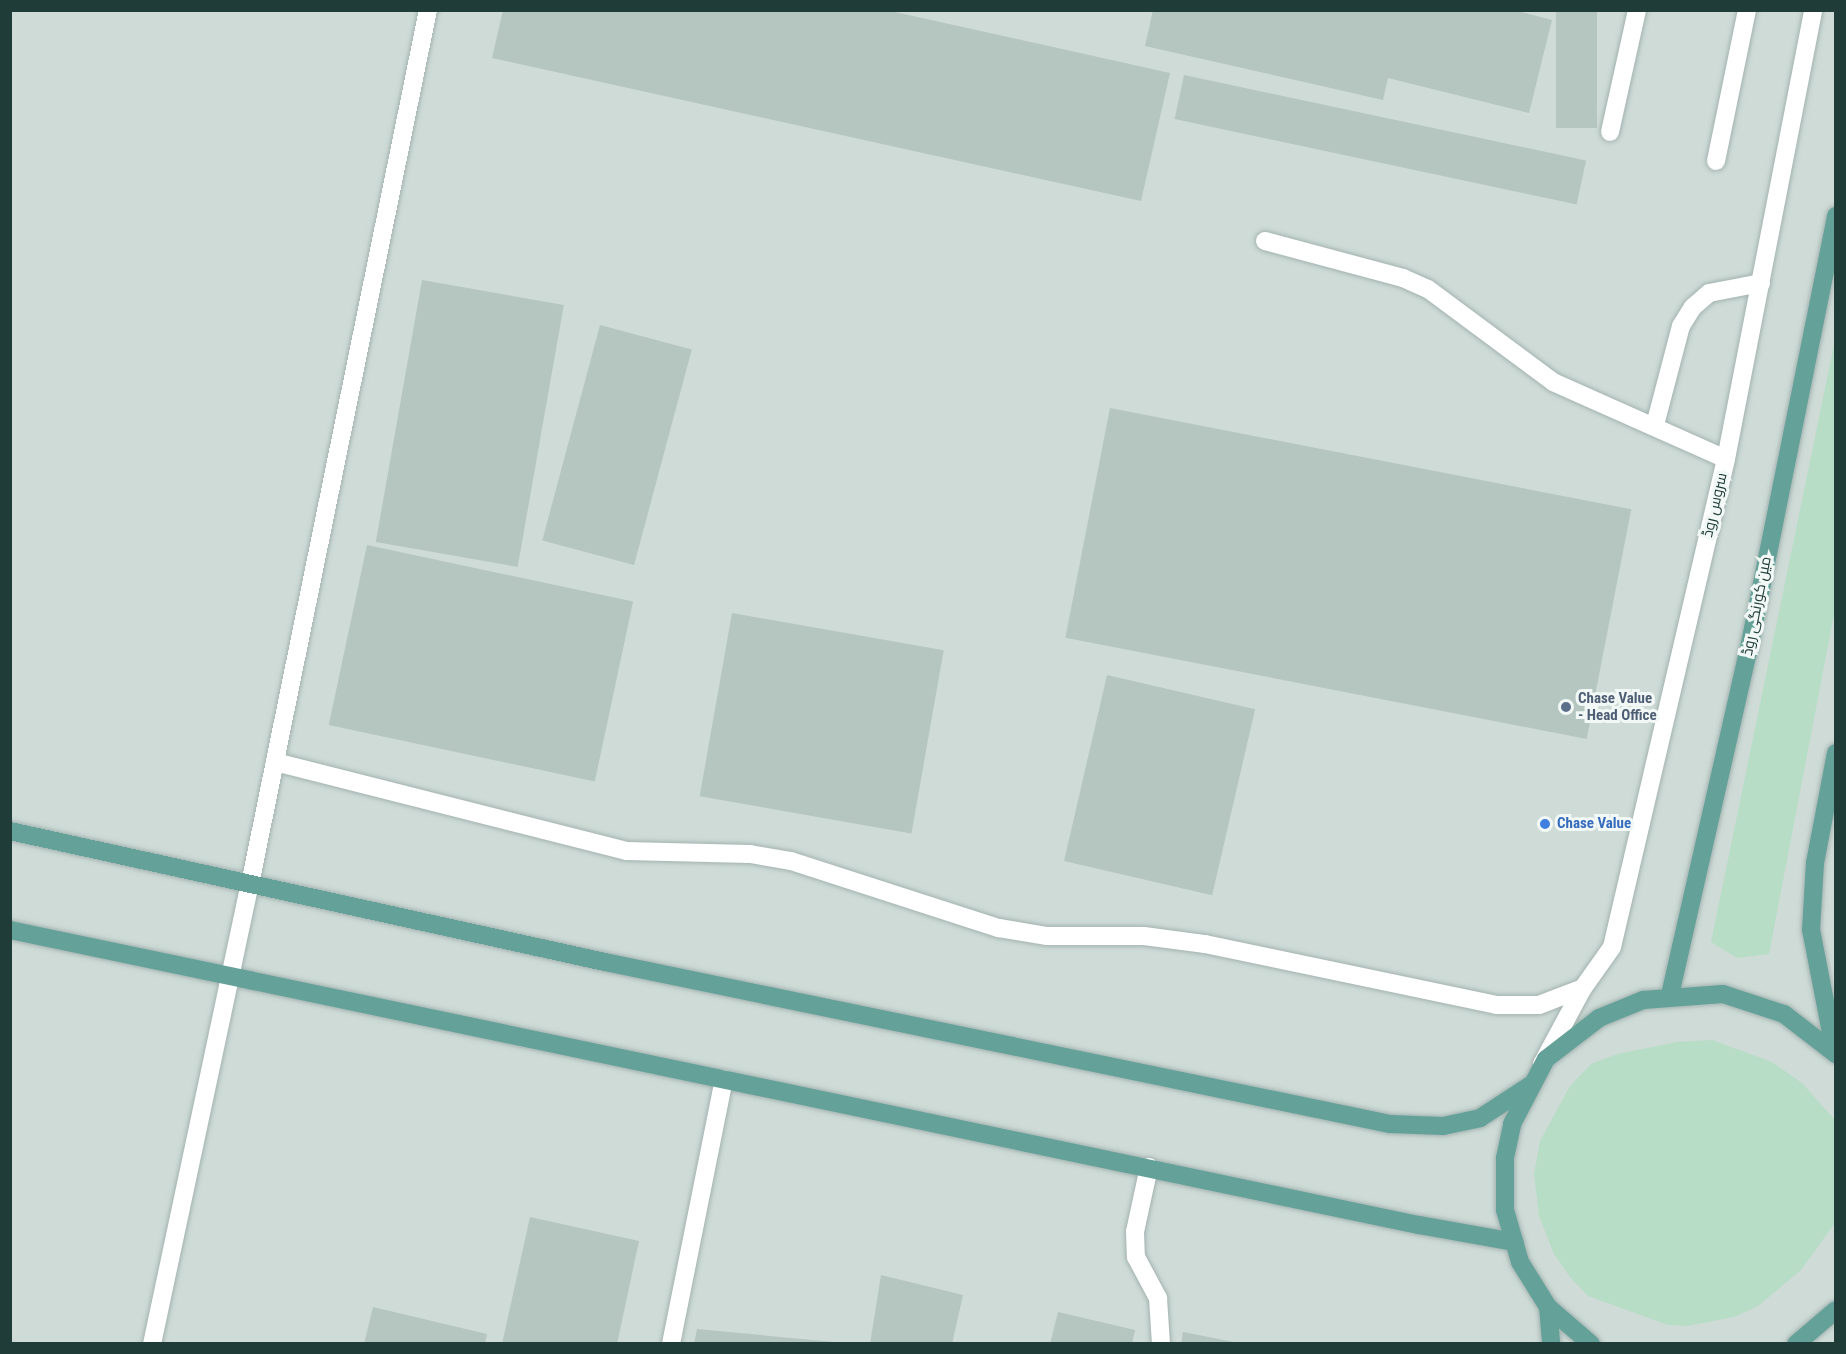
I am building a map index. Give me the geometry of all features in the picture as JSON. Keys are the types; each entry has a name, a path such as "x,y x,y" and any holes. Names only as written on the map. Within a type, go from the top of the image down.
{"main road":[{"name":"مین کورنگی روڈ","path":"1670,995 1748,653 1836,216"},
{"path":"1835,1054 1811,930 1815,863 1836,753"},
{"path":"10,831 250,884 1390,1124 1443,1126 1480,1118 1529,1086"},
{"path":"10,930 1514,1242"},
{"path":"1591,1344 1548,1307 1520,1262 1505,1210 1505,1158 1512,1124 1529,1086 1546,1059 1599,1018 1643,1000 1670,995 1723,994 1784,1014 1835,1054"},
{"path":"1548,1307 1551,1344"},
{"path":"1796,1344 1834,1315"}],"street":[{"path":"152,1344 228,977 250,884 428,10"},
{"path":"1610,132 1637,10"},
{"path":"1716,161 1747,10"},
{"name":"سروس روڈ","path":"1529,1086 1583,988 1612,947 1726,459 1813,10"},
{"path":"1265,241 1403,278 1428,289 1553,382 1655,425 1726,459"},
{"path":"1655,425 1681,326 1693,307 1709,293 1761,283"},
{"path":"275,762 626,851 750,854 791,861 999,928 1047,936 1144,936 1205,944 1496,1005 1539,1005 1583,988"},
{"path":"671,1344 724,1079"},
{"path":"1149,1167 1135,1232 1136,1257 1158,1298 1161,1344"}],"shaded area":[{"path":"10,11 1835,11 1835,1343 10,1343"}],"green space":[{"path":"1835,340 1835,609 1769,954 1737,958 1711,942"},
{"path":"1712,1040 1772,1062 1802,1083 1835,1120 1835,1223 1801,1270 1758,1306 1734,1317 1687,1326 1668,1325 1588,1296 1570,1277 1554,1254 1539,1216 1534,1174 1540,1141 1570,1086 1591,1064 1617,1054 1677,1042"}],"building":[{"path":"503,10 886,10 1170,73 1141,201 492,58"},
{"path":"1153,10 1513,10 1552,20 1529,113 1388,78 1383,100 1145,46"},
{"path":"1556,10 1597,10 1597,128 1556,128"},
{"path":"1184,75 1586,160 1577,204 1175,119"},
{"path":"422,280 564,305 518,567 376,542"},
{"path":"600,325 692,350 634,565 542,540"},
{"path":"1110,408 1631,509 1587,739 1065,638"},
{"path":"367,545 633,602 595,782 329,725"},
{"path":"732,613 944,650 911,834 700,796"},
{"path":"1107,675 1255,709 1212,895 1064,861"},
{"path":"530,1217 639,1241 617,1344 502,1344"},
{"path":"881,1275 963,1295 952,1344 870,1344"},
{"path":"373,1307 487,1334 485,1344 364,1344"},
{"path":"1058,1312 1135,1330 1132,1344 1050,1344"},
{"path":"697,1329 834,1342 834,1344 694,1344"},
{"path":"1183,1332 1234,1342 1233,1344 1181,1344"}],"place":[{"name":"Chase Value - Head Office","path":"1566,707"},
{"name":"Chase Value","path":"1545,824"}]}
